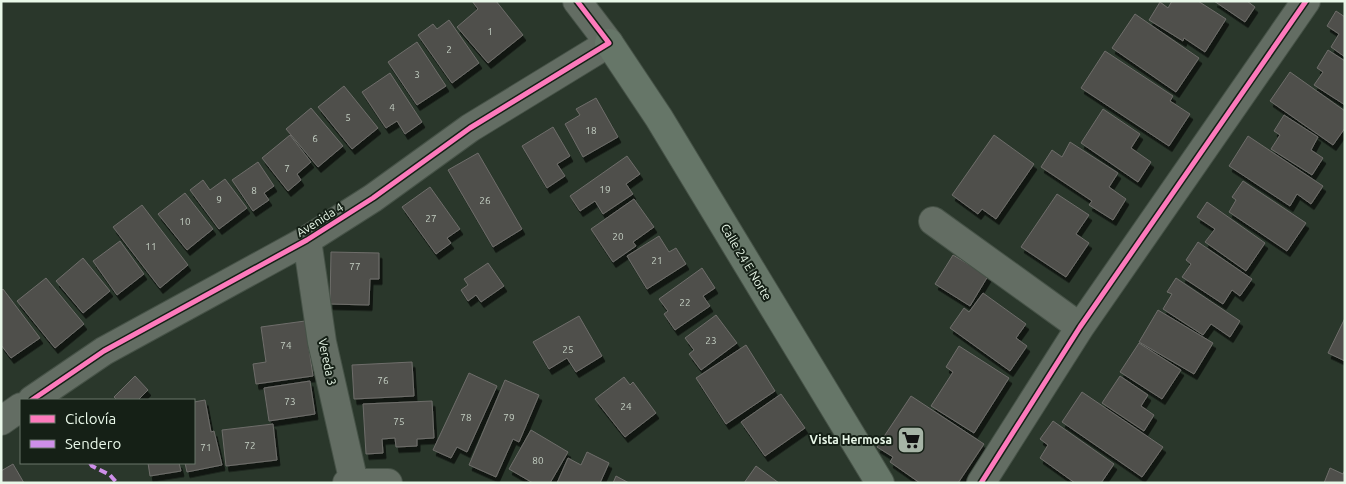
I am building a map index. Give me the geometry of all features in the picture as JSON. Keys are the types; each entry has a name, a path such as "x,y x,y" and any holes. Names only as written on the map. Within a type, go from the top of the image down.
{"main road":[{"name":"Calle 24 E Norte","path":"609,43 664,126 880,483"}],"street":[{"path":"577,1 609,43"},
{"path":"981,483 1080,327 1306,1"},
{"name":"Avenida 4","path":"33,399 104,351 307,240 373,198 470,128 609,43"},
{"path":"933,221 1080,327"},
{"name":"Vereda 3","path":"307,240 322,342 352,482"},
{"path":"1,421 20,409"},
{"path":"352,482 388,483"}],"building":[{"path":"472,1 496,1 523,35 488,63 457,27 478,9"},
{"path":"1172,1 1198,1 1226,19 1205,52 1184,38 1183,41 1149,20 1160,2 1168,8"},
{"path":"1214,1 1247,1 1255,7 1245,22"},
{"path":"1336,11 1345,17 1345,57 1331,47 1339,34 1327,26"},
{"path":"1135,14 1199,58 1176,92 1112,48"},
{"path":"449,20 479,63 452,83 418,35 433,24 437,29"},
{"path":"417,42 446,86 417,105 388,62"},
{"path":"1328,50 1345,61 1345,105 1314,85 1323,72 1317,68"},
{"path":"1105,51 1173,96 1170,101 1190,114 1169,146 1081,88"},
{"path":"1290,72 1345,111 1345,128 1333,145 1270,101"},
{"path":"390,73 422,122 405,134 397,121 386,128 362,92"},
{"path":"344,86 378,128 352,149 318,107"},
{"path":"596,98 618,137 583,157 565,124 580,115 576,109"},
{"path":"311,108 343,146 318,167 286,129"},
{"path":"1103,109 1140,134 1131,148 1151,162 1138,182 1081,143"},
{"path":"1284,115 1318,137 1311,150 1323,158 1312,175 1271,149 1280,135 1274,131"},
{"path":"553,127 570,156 557,164 565,176 547,188 522,146"},
{"path":"290,135 311,162 297,174 301,180 288,191 262,158"},
{"path":"994,135 1034,164 996,219 982,209 978,214 952,195"},
{"path":"1248,136 1323,186 1311,204 1297,194 1290,206 1229,166"},
{"path":"1070,142 1118,173 1109,187 1126,199 1113,220 1089,205 1092,201 1041,167 1052,150 1062,157"},
{"path":"478,153 522,229 493,247 448,170"},
{"path":"627,156 640,174 626,184 633,194 603,214 595,201 580,211 570,196"},
{"path":"258,162 274,186 264,193 269,200 253,211 232,180"},
{"path":"225,179 247,208 219,229 190,190 203,180 210,190"},
{"path":"1243,181 1306,223 1287,251 1229,212 1236,200 1232,197"},
{"path":"430,187 460,229 447,238 451,243 436,254 402,207"},
{"path":"185,193 213,229 187,250 158,214"},
{"path":"1057,194 1089,215 1076,234 1089,243 1066,277 1021,247"},
{"path":"634,199 654,227 633,242 636,246 613,262 591,229"},
{"path":"1207,202 1265,243 1246,271 1205,242 1215,229 1197,217"},
{"path":"142,205 188,265 160,288 113,227"},
{"path":"659,236 669,252 676,248 686,264 647,289 627,256"},
{"path":"120,241 144,274 117,295 93,261"},
{"path":"1198,242 1252,279 1240,296 1232,290 1223,304 1182,277 1191,264 1186,260"},
{"path":"331,252 379,253 379,279 370,279 369,305 330,304"},
{"path":"953,255 988,276 970,306 935,284"},
{"path":"83,258 110,291 83,313 56,281"},
{"path":"488,263 504,286 481,302 476,295 468,301 461,290 468,285 464,279"},
{"path":"702,268 715,288 703,296 710,306 675,330 664,314 668,311 659,299"},
{"path":"46,278 84,324 55,348 17,301"},
{"path":"1176,278 1240,321 1230,337 1211,324 1203,335 1163,309 1172,294 1167,292"},
{"path":"3,289 40,338 11,358 1,345 1,291"},
{"path":"983,293 1026,324 1016,338 1027,346 1010,371 950,328 964,308 969,312"},
{"path":"1158,310 1213,343 1194,374 1139,342"},
{"path":"716,315 737,343 701,370 689,354 694,350 685,338"},
{"path":"579,316 602,356 576,372 567,358 549,369 533,342"},
{"path":"1345,318 1345,361 1328,353"},
{"path":"305,321 313,376 256,384 253,364 266,362 261,327"},
{"path":"1139,343 1181,370 1162,399 1120,372"},
{"path":"746,345 775,391 726,424 696,378"},
{"path":"959,346 1009,378 974,433 931,406 953,372 946,367"},
{"path":"412,362 414,396 354,399 352,365"},
{"path":"469,373 497,386 467,452 457,447 451,458 433,450"},
{"path":"135,376 148,390 139,399 116,399 114,397"},
{"path":"1120,376 1148,395 1141,406 1154,415 1144,431 1102,403"},
{"path":"624,377 630,385 633,382 656,413 625,437 595,399"},
{"path":"505,380 539,395 519,442 513,439 496,477 469,465"},
{"path":"310,381 315,414 269,421 264,388"},
{"path":"1082,392 1163,447 1142,477 1062,422"},
{"path":"781,394 805,428 765,456 741,422"},
{"path":"911,396 984,444 958,483 920,483 890,462 893,457 877,447"},
{"path":"205,400 211,432 214,431 222,465 187,472 185,464 195,464 195,402"},
{"path":"432,401 434,438 417,439 417,446 396,447 395,438 382,439 383,453 366,454 363,404"},
{"path":"1053,421 1114,464 1101,483 1075,483 1040,458 1048,445 1040,439"},
{"path":"273,424 277,460 226,466 222,430"},
{"path":"531,430 568,452 550,483 533,483 509,469"},
{"path":"587,452 609,463 600,483 557,483 568,458 581,465"},
{"path":"13,464 24,483 1,483 1,471"},
{"path":"148,464 179,464 181,471 150,476"},
{"path":"756,466 779,483 744,483"},
{"path":"1330,468 1343,474 1345,470 1345,483 1324,483"},
{"path":"616,476 629,483 613,483"}],"marked path":[{"path":"91,464 110,475 117,483"}],"cycle path":[{"path":"33,399 104,351 307,240 373,198 470,128 609,43 577,1"},
{"path":"981,483 1080,327 1306,1"}],"place":[{"name":"Vista Hermosa","path":"911,440"}]}
